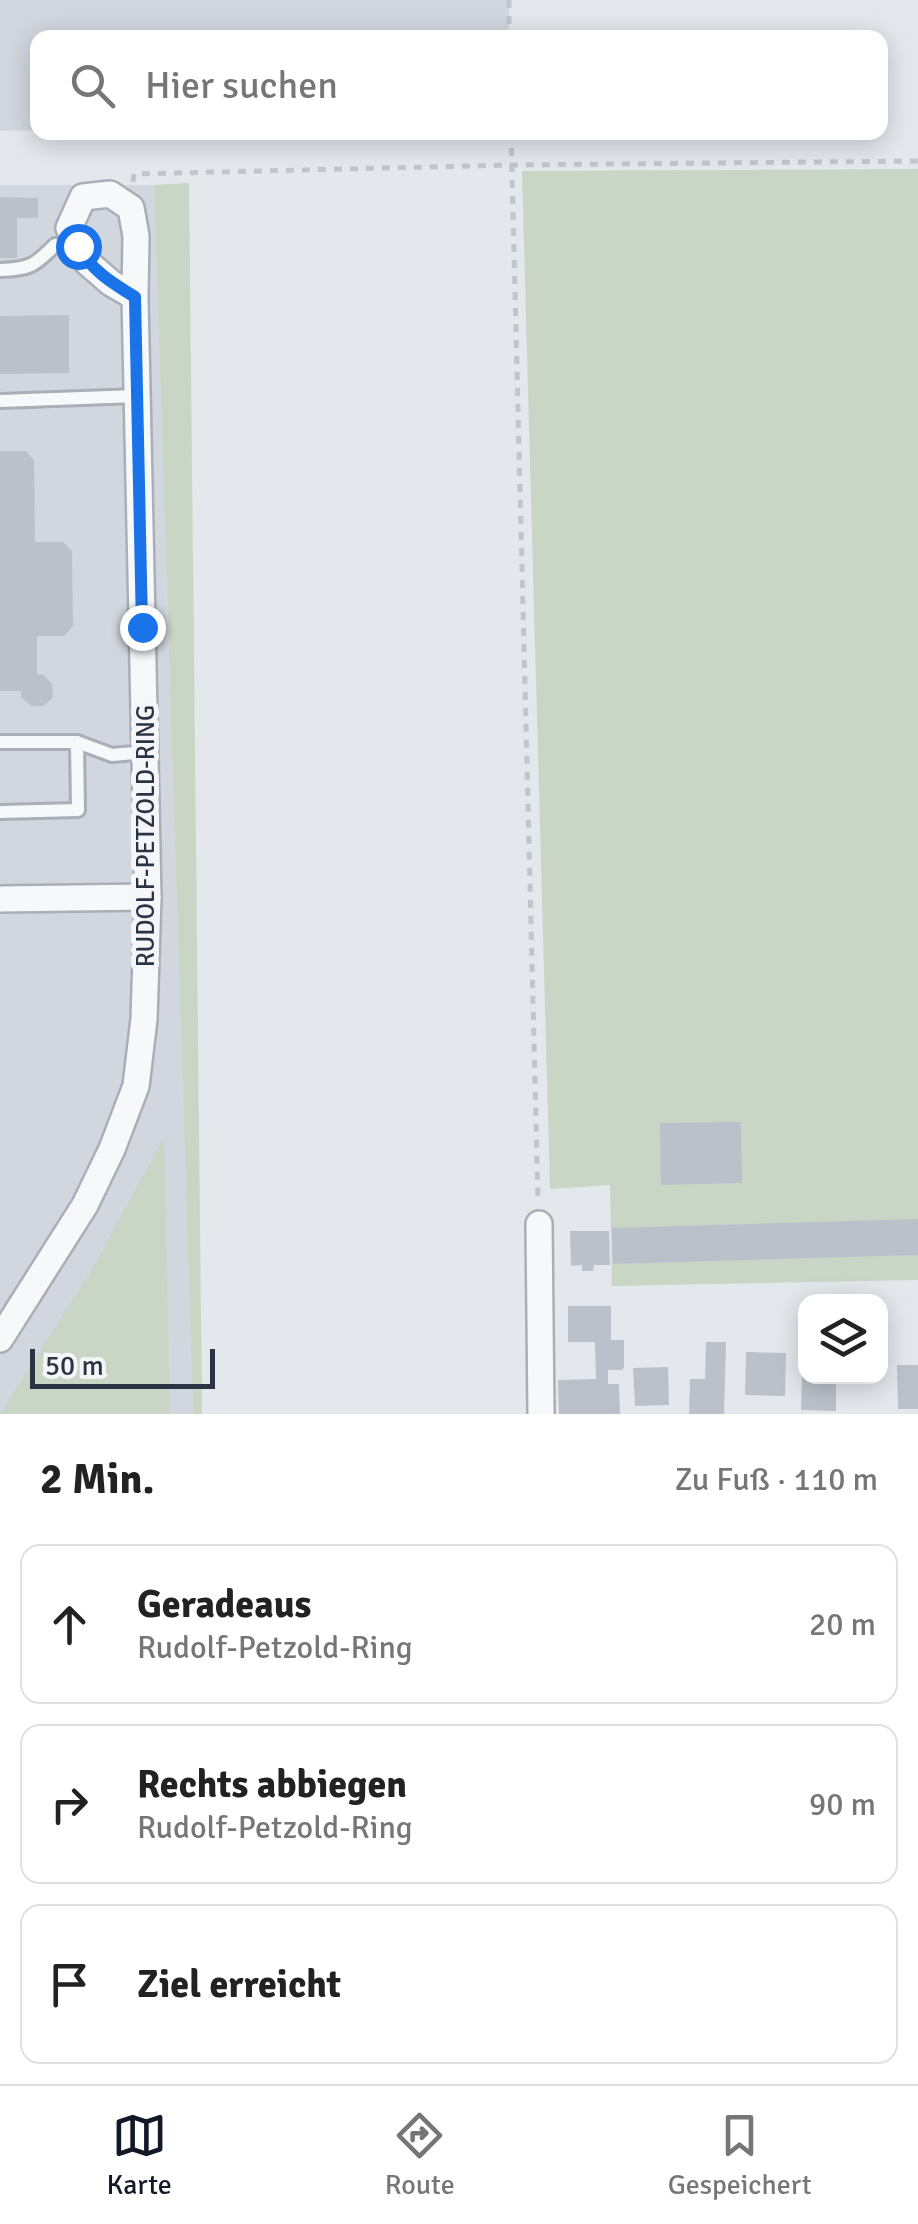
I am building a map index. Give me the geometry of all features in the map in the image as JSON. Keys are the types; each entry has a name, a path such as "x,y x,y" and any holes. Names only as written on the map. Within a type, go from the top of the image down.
{"street":[{"name":"RUDOLF-PETZOLD-RING","path":"0,1339 84,1205 112,1150 136,1086 144,1020 148,897 136,236 131,208 110,194 82,197 70,228 78,246"},
{"path":"78,246 88,263 135,297"},
{"path":"0,900 148,897"},
{"path":"538,1224 541,1414"}],"lane":[{"path":"0,270 25,270 55,245 78,246"},
{"path":"0,401 137,396"},
{"path":"0,742 77,742 112,755 145,752"},
{"path":"0,812 78,810 77,742"}],"path":[{"path":"508,0 509,30"},
{"path":"511,140 538,1224"},
{"path":"134,174 918,161"}],"shaded area":[{"path":"0,0 509,0 509,30 30,30 30,130 0,131"},
{"path":"0,185 154,185 193,1414 0,1414"}],"green space":[{"path":"918,169 918,1280 612,1286 610,1185 550,1189 522,171"},
{"path":"189,183 202,1414 193,1414 154,185"},
{"path":"164,1137 170,1414 0,1414 92,1269"}],"building":[{"path":"0,197 38,198 38,218 17,218 17,258 0,258"},
{"path":"69,315 69,373 0,374 0,316"},
{"path":"0,451 25,451 34,460 35,542 63,542 72,551 73,626 64,636 37,636 37,675 43,674 52,684 53,697 44,706 31,706 21,697 21,691 0,691"},
{"path":"741,1122 742,1183 661,1185 660,1123"},
{"path":"918,1219 918,1255 613,1264 612,1228"},
{"path":"570,1231 609,1231 610,1265 594,1265 593,1271 582,1271 582,1265 571,1266"},
{"path":"568,1306 611,1306 611,1340 624,1340 624,1367 608,1370 608,1384 619,1384 620,1414 559,1414 558,1380 596,1379 595,1342 568,1342"},
{"path":"706,1342 726,1342 724,1414 689,1414 690,1379 705,1379"},
{"path":"746,1352 786,1353 785,1396 745,1395"},
{"path":"897,1365 918,1365 918,1409 898,1409"},
{"path":"668,1367 669,1405 635,1406 633,1368"},
{"path":"802,1384 836,1384 836,1411 801,1410"}],"route":[{"path":"78,246 88,263 135,297 142,627"}]}
